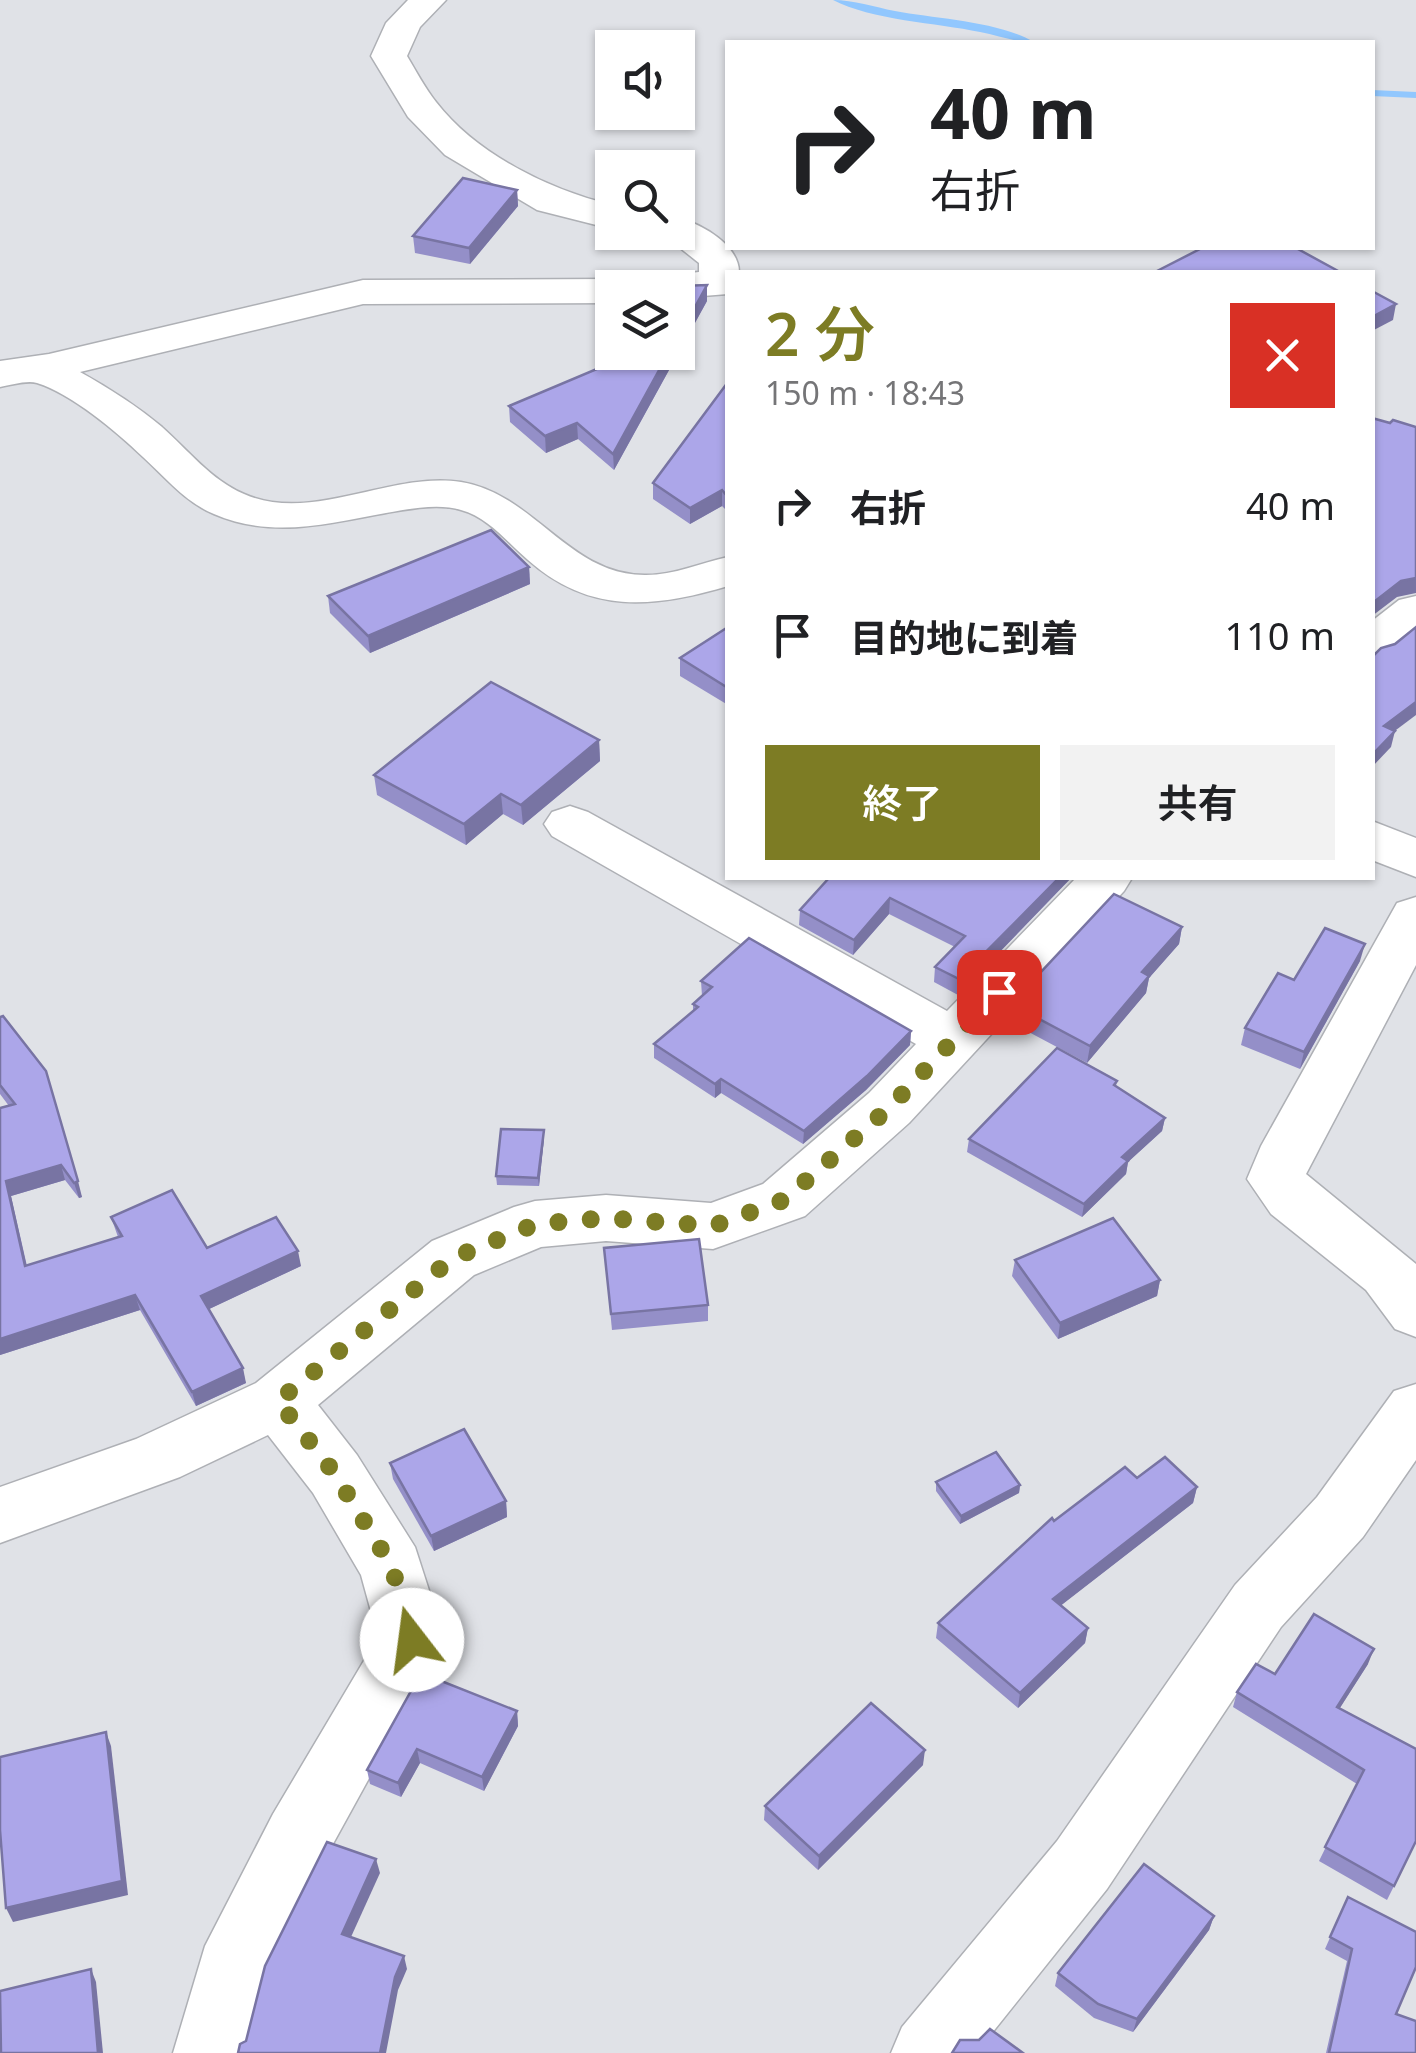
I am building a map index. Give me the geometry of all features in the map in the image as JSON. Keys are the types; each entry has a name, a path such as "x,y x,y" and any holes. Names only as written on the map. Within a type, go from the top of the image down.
{"street":[{"path":"428,0 404,23 388,56 421,110 459,147 551,202 595,213"},
{"path":"695,242 719,259 723,281 695,284"},
{"path":"0,374 49,367 363,292 595,291"},
{"path":"49,367 50,372 92,396 144,434 198,483 228,504 251,511 303,514 421,492 457,495 485,501 516,522 560,563 591,580 649,590 725,572"},
{"path":"1375,596 1416,610"},
{"path":"1375,644 1416,610"},
{"path":"570,824 954,1040"},
{"path":"1375,840 1416,859"},
{"path":"0,1515 158,1458 278,1401 453,1258 536,1224 606,1218 713,1226 784,1200 889,1108 1104,880"},
{"path":"1416,916 1281,1162 1276,1179 1294,1204 1388,1270 1416,1312"},
{"path":"210,2053 231,1971 298,1838 412,1640 392,1567 335,1474 278,1401"},
{"path":"928,2053 1082,1866 1258,1606 1340,1517 1416,1410"}],"building":[{"path":"463,178 517,190 469,248 413,236"},
{"path":"1198,250 1300,250 1336,270 1159,270"},
{"path":"695,285 707,285 695,307"},
{"path":"1375,293 1396,304 1375,315"},
{"path":"595,370 659,370 613,454 577,423 545,436 509,406"},
{"path":"725,386 725,494 722,490 690,508 653,483"},
{"path":"1375,419 1416,427 1416,578 1401,581 1375,601"},
{"path":"491,530 529,567 368,636 328,596"},
{"path":"1416,627 1416,702 1384,726 1395,731 1375,752 1375,654"},
{"path":"725,629 725,686 680,658"},
{"path":"491,682 599,740 521,805 501,794 464,824 374,775"},
{"path":"827,880 1057,880 959,979 935,967 965,936 890,898 854,940 800,910"},
{"path":"1114,894 1182,927 1142,972 1149,976 1090,1046 1011,1004"},
{"path":"1325,928 1365,944 1304,1052 1245,1028 1278,973 1294,980"},
{"path":"749,938 911,1031 804,1131 721,1079 715,1084 654,1044 698,1007 693,1004 712,987 701,981"},
{"path":"3,1016 46,1071 78,1181 74,1183 61,1165 6,1181 25,1266 122,1236 111,1217 172,1190 207,1248 276,1217 298,1251 201,1296 243,1368 192,1392 135,1295 0,1339 0,1108 15,1104 0,1085"},
{"path":"1057,1048 1117,1081 1114,1085 1165,1118 1122,1157 1128,1161 1084,1204 969,1139"},
{"path":"501,1129 544,1130 538,1178 496,1176"},
{"path":"1113,1218 1160,1280 1060,1323 1015,1260"},
{"path":"699,1239 708,1305 611,1314 604,1248"},
{"path":"464,1429 506,1501 431,1536 390,1463"},
{"path":"996,1452 1020,1485 961,1516 936,1482"},
{"path":"1165,1457 1197,1487 1053,1599 1088,1628 1020,1693 938,1623 1052,1518 1054,1521 1125,1467 1137,1478"},
{"path":"1314,1614 1374,1649 1337,1707 1416,1749 1416,1841 1394,1886 1325,1847 1364,1770 1237,1692 1256,1664 1275,1674"},
{"path":"421,1673 517,1711 482,1777 417,1749 398,1783 367,1770"},
{"path":"871,1703 925,1750 819,1856 765,1806"},
{"path":"106,1732 122,1881 6,1908 0,1757"},
{"path":"327,1842 376,1859 342,1934 404,1956 395,1977 380,2053 238,2053 240,2044 246,2041 265,1966"},
{"path":"1144,1864 1214,1916 1137,2019 1098,2004 1058,1973"},
{"path":"1348,1897 1416,1932 1416,1967 1396,2014 1416,2021 1416,2053 1329,2053 1352,1949 1330,1937"},
{"path":"91,1969 98,2053 1,2053 0,1991"},
{"path":"990,2029 1023,2053 952,2053 960,2040 979,2040"}],"waterway":[{"path":"838,0 1022,40"},
{"path":"1375,93 1416,95"}],"route":[{"path":"412,1640 392,1567 335,1474 278,1401 453,1258 536,1224 606,1218 713,1226 784,1200 889,1108 999,992"}]}
